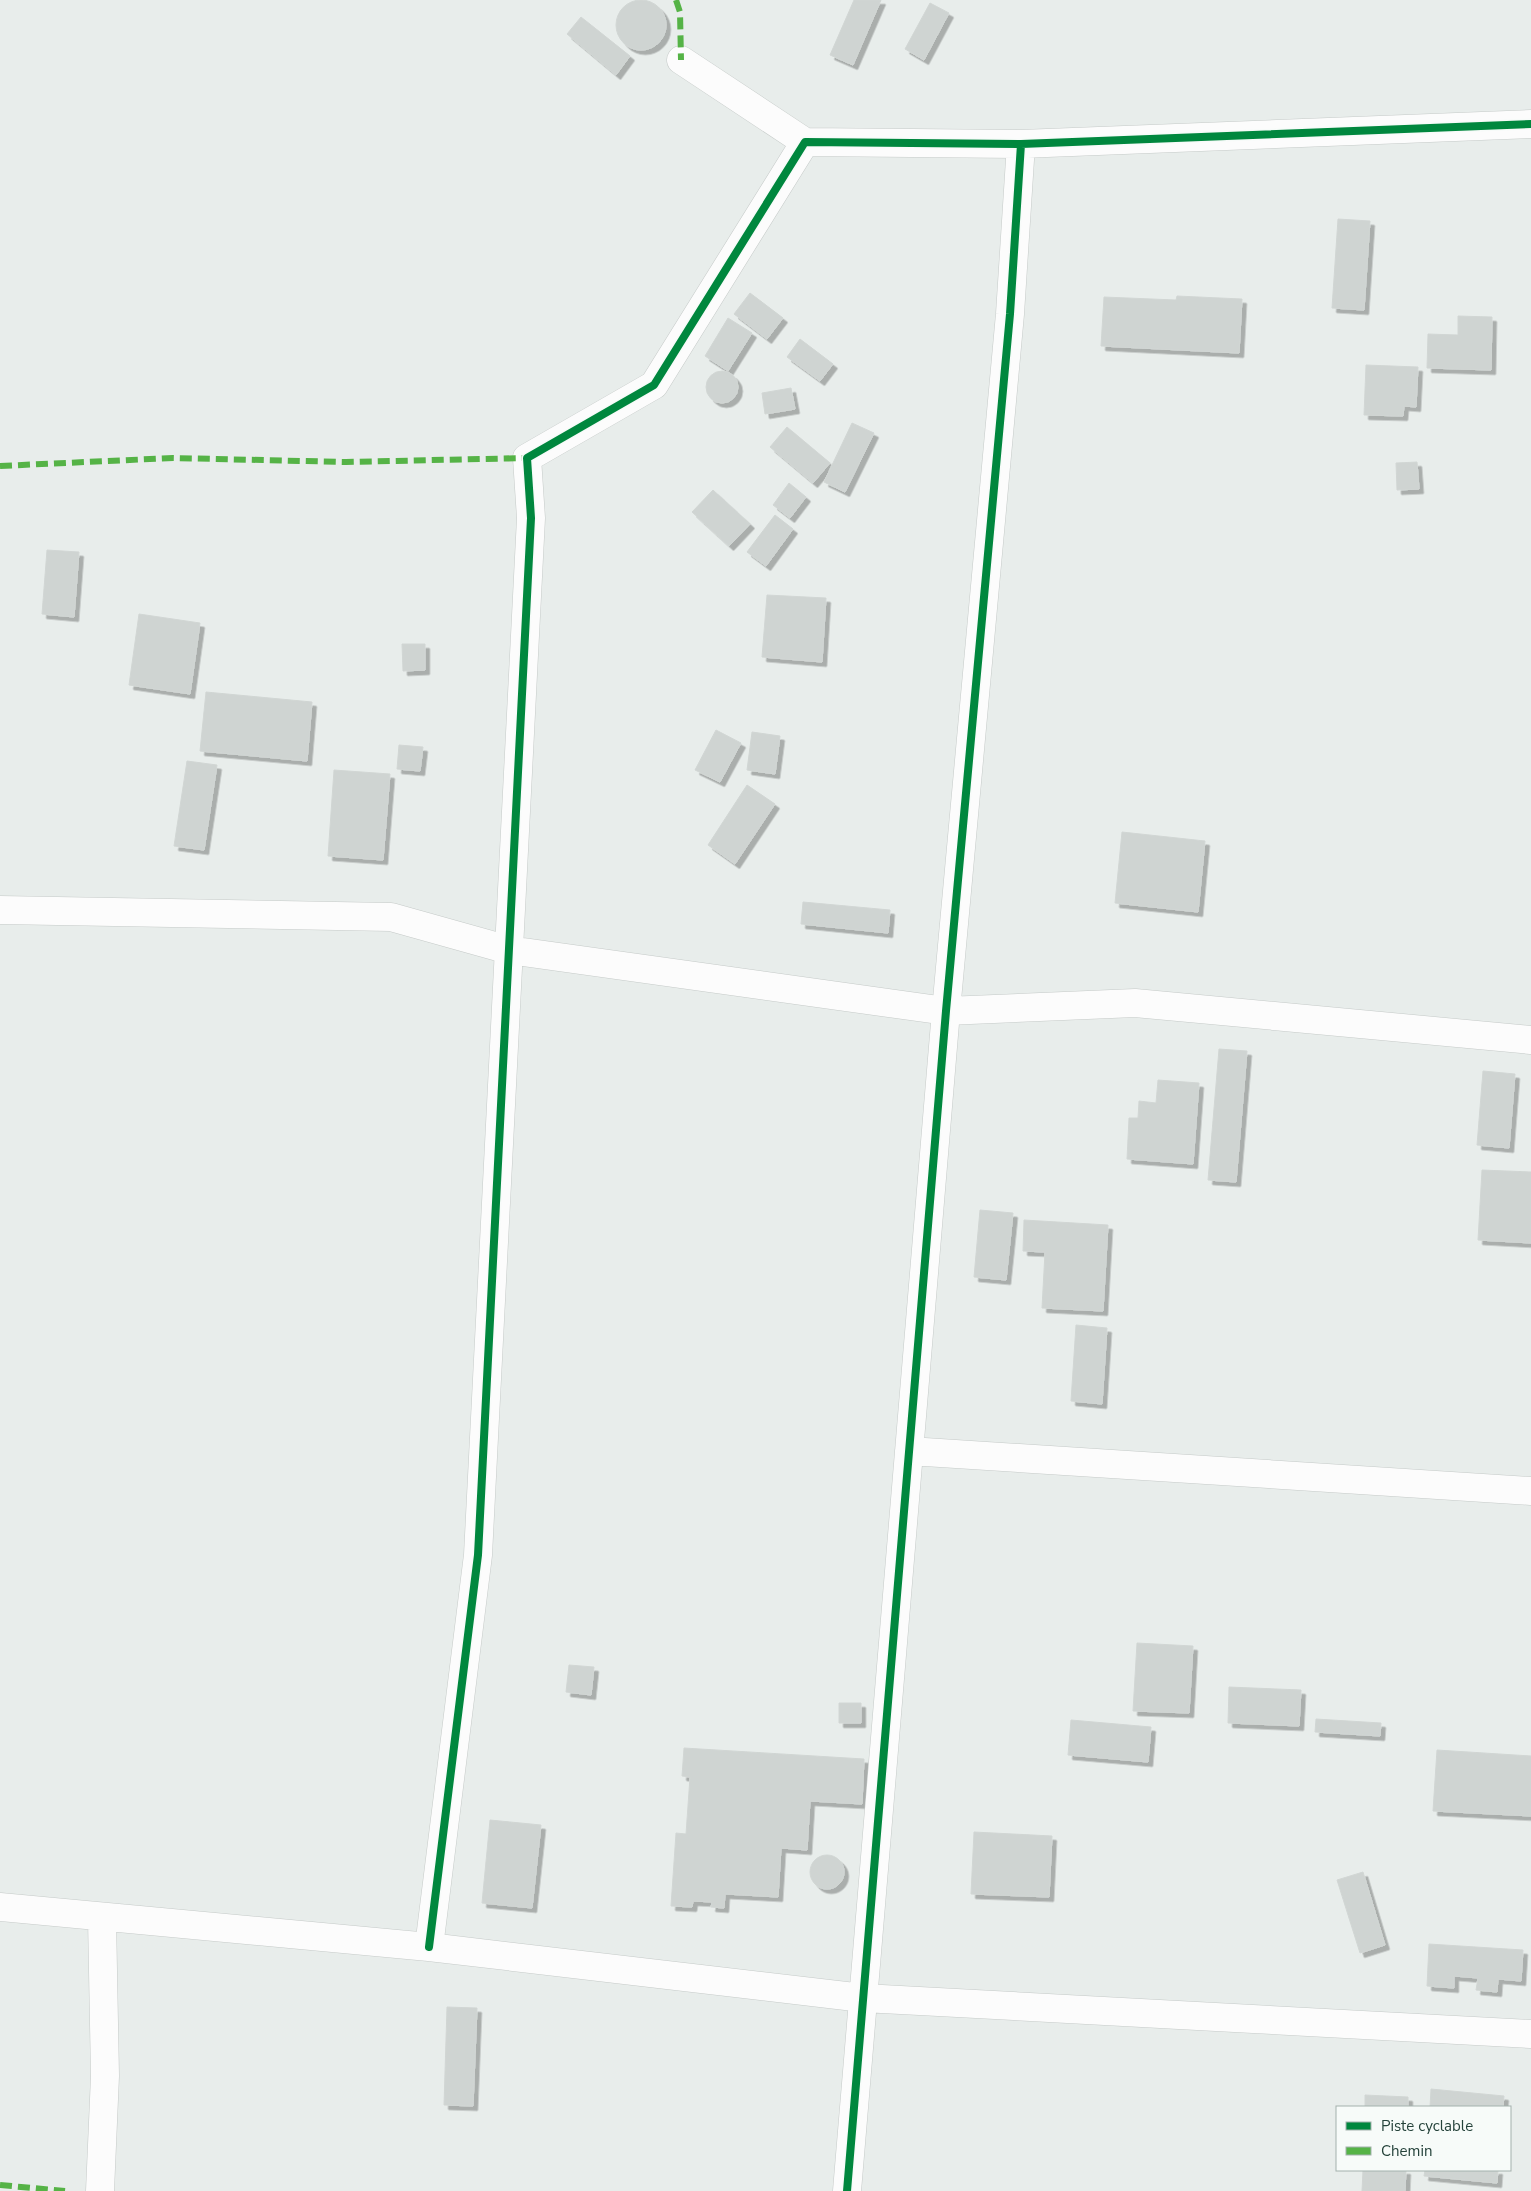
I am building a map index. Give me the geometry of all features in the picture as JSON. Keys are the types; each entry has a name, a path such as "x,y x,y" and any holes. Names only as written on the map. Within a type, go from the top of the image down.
{"street":[{"path":"681,60 804,142 1021,144 1531,124"},
{"path":"429,1947 478,1556 530,518 527,458 654,385 804,142"},
{"path":"847,2191 946,1011 1010,314 1021,144"},
{"path":"0,910 390,917 509,950 946,1011 1135,1003 1531,1040"},
{"path":"909,1451 1531,1491"},
{"path":"0,1907 429,1947 863,1998 1531,2034"},
{"path":"100,2191 105,2076 102,1918"}],"building":[{"path":"636,0 646,0 659,7 666,20 666,30 659,43 646,50 636,50 627,46 620,39 616,30 616,20 620,11 627,4"},
{"path":"854,0 881,0 853,65 830,55"},
{"path":"930,3 949,13 924,60 905,49"},
{"path":"581,17 630,56 616,75 567,34"},
{"path":"1338,219 1370,221 1364,310 1332,308"},
{"path":"750,293 783,318 767,339 734,314"},
{"path":"1177,296 1242,299 1239,353 1101,346 1104,297 1176,300"},
{"path":"1458,316 1492,317 1491,370 1427,368 1428,334 1458,335"},
{"path":"728,318 752,333 728,371 705,356"},
{"path":"800,339 833,364 820,381 787,357"},
{"path":"1366,365 1418,367 1416,407 1404,406 1403,416 1364,415"},
{"path":"722,371 728,372 733,376 737,381 737,393 733,398 728,402 722,403 716,402 711,398 707,393 706,387 707,381 711,376 716,372"},
{"path":"791,388 795,409 765,414 762,393"},
{"path":"852,423 874,433 845,492 824,482"},
{"path":"787,427 830,463 813,483 770,447"},
{"path":"1417,462 1419,489 1397,490 1396,463"},
{"path":"789,483 806,497 790,518 773,505"},
{"path":"713,490 750,524 729,546 692,512"},
{"path":"775,515 793,529 766,566 747,552"},
{"path":"47,550 79,552 74,617 42,614"},
{"path":"767,595 826,598 822,662 762,657"},
{"path":"139,614 200,623 190,694 129,685"},
{"path":"402,644 425,644 425,670 403,671"},
{"path":"206,692 312,702 307,761 200,751"},
{"path":"716,730 741,743 720,782 695,770"},
{"path":"752,732 780,736 775,774 747,770"},
{"path":"399,745 423,747 420,771 397,769"},
{"path":"187,761 217,765 204,850 174,846"},
{"path":"334,770 390,774 383,860 328,856"},
{"path":"747,785 775,804 735,864 708,845"},
{"path":"1122,832 1205,841 1198,912 1115,903"},
{"path":"803,902 890,910 888,933 801,924"},
{"path":"1219,1049 1247,1051 1236,1182 1208,1180"},
{"path":"1483,1071 1515,1074 1509,1148 1477,1145"},
{"path":"1158,1080 1199,1083 1193,1164 1127,1159 1129,1118 1138,1118 1139,1101 1156,1103"},
{"path":"1482,1170 1531,1172 1531,1243 1478,1240"},
{"path":"980,1210 1013,1213 1006,1280 974,1277"},
{"path":"1024,1220 1108,1225 1103,1311 1042,1308 1045,1252 1023,1251"},
{"path":"1076,1325 1107,1328 1102,1404 1071,1401"},
{"path":"1137,1643 1193,1646 1189,1713 1133,1711"},
{"path":"569,1665 594,1667 591,1695 566,1692"},
{"path":"1229,1687 1301,1690 1299,1726 1228,1723"},
{"path":"839,1703 861,1703 861,1723 839,1723"},
{"path":"1316,1719 1381,1723 1380,1736 1315,1732"},
{"path":"1071,1720 1151,1727 1148,1762 1068,1755"},
{"path":"684,1748 864,1759 862,1804 810,1801 807,1850 781,1848 778,1897 725,1894 724,1908 711,1907 712,1902 693,1901 692,1907 671,1906 676,1833 686,1834 690,1777 682,1776"},
{"path":"1437,1750 1531,1756 1531,1816 1433,1811"},
{"path":"490,1820 541,1825 532,1908 482,1903"},
{"path":"974,1832 1052,1836 1049,1897 971,1894"},
{"path":"827,1855 839,1860 844,1872 839,1884 827,1889 815,1884 810,1872 815,1860"},
{"path":"1363,1872 1385,1945 1360,1953 1337,1880"},
{"path":"1429,1944 1523,1950 1521,1981 1498,1979 1497,1992 1476,1990 1478,1978 1454,1976 1454,1988 1427,1986"},
{"path":"447,2007 477,2008 473,2106 444,2105"},
{"path":"1431,2089 1504,2096 1503,2106 1430,2106"},
{"path":"1365,2095 1408,2097 1408,2106 1365,2106"},
{"path":"1363,2171 1406,2171 1405,2191 1362,2191"},
{"path":"1425,2171 1498,2171 1497,2183 1424,2176"}],"marked path":[{"path":"676,0 680,12 681,60"},
{"path":"0,466 173,458 346,462 527,458"},
{"path":"0,2185 65,2191"}],"cycle path":[{"path":"429,1947 478,1555 531,518 527,458 654,385 805,142 1021,144 1531,124"},
{"path":"847,2191 946,1011 1010,314 1021,144"}]}
